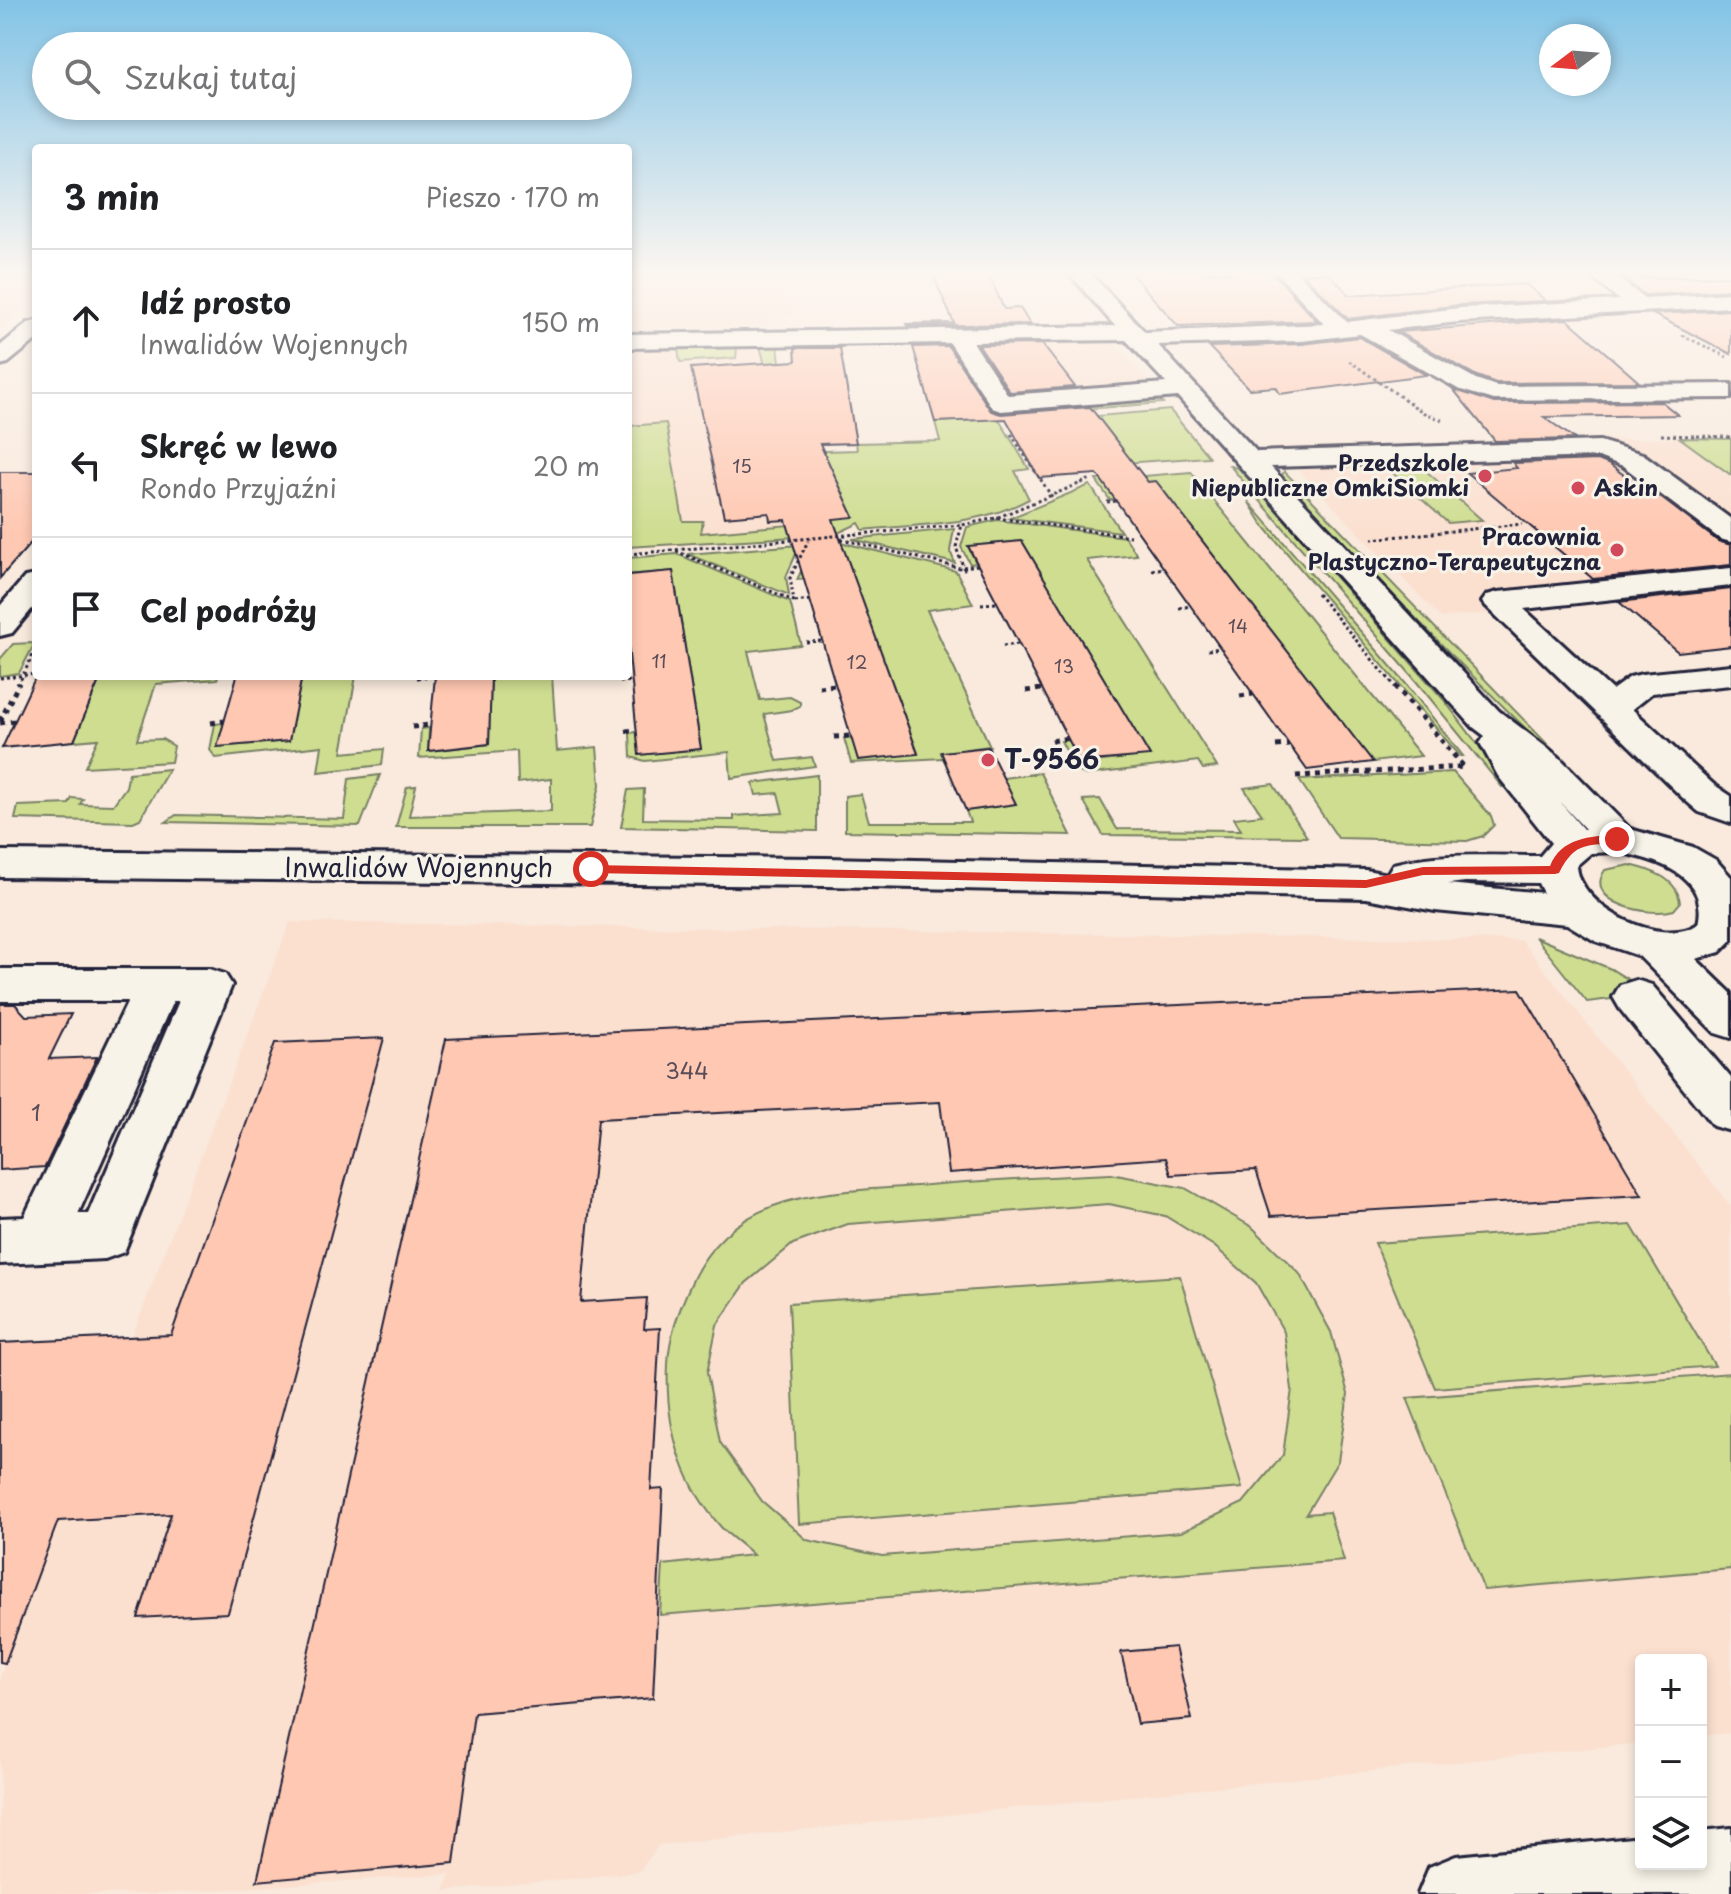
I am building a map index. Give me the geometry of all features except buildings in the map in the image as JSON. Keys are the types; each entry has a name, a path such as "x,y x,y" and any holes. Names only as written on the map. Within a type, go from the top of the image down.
{"street":[{"path":"972,359 1001,403 1183,389"},
{"path":"1156,359 1486,719 1546,765 1617,839 1650,845 1682,858 1724,916 1685,946 1655,945 1625,937 1577,910 1564,896 1564,858 1486,719"},
{"path":"1417,359 1467,384 1494,393 1731,391"},
{"path":"1249,460 1600,449 1633,460 1731,533"},
{"path":"1731,577 1498,602 1699,792 1731,811"},
{"path":"0,626 32,589"},
{"path":"1605,703 1620,701 1642,684 1731,675"},
{"name":"Inwalidów Wojennych","path":"1366,884 1423,871 1564,858 1594,840 1617,839"},
{"name":"Inwalidów Wojennych","path":"1,865 826,872 1366,884 1435,897 1577,910"},
{"path":"1655,945 1731,1021"},
{"path":"0,985 209,985 105,1236 20,1240"},
{"path":"20,1240 158,985"},
{"path":"1636,997 1731,1112"},
{"path":"1456,1894 1731,1866"}],"path":[{"path":"1345,359 1424,413 1449,423"},
{"path":"1001,403 995,411 1052,497"},
{"path":"632,554 808,541 962,525 996,518 1091,479"},
{"path":"1107,502 1117,501"},
{"path":"996,518 1140,534"},
{"path":"1367,540 1522,524"},
{"path":"962,525 956,547 963,567"},
{"path":"836,538 964,569 978,565"},
{"path":"675,551 794,601 790,578 808,541"},
{"path":"1152,570 1164,568"},
{"path":"1296,776 1464,767 1308,584"},
{"path":"795,602 810,600"},
{"path":"981,604 997,603"},
{"path":"1179,608 1191,606"},
{"path":"806,642 822,641"},
{"path":"1003,646 1018,644"},
{"path":"1208,650 1220,648"},
{"path":"15,721 0,722 32,657"},
{"path":"0,678 32,675"},
{"path":"620,682 632,681"},
{"path":"819,687 835,685"},
{"path":"1026,691 1042,689"},
{"path":"1240,696 1253,694"},
{"path":"211,723 224,721"},
{"path":"412,727 430,725"},
{"path":"626,731 637,730"},
{"path":"834,737 851,736"},
{"path":"1052,741 1068,738"},
{"path":"1276,746 1289,745"}],"shaded area":[{"path":"632,359 780,359 790,452 832,451 861,516 680,546 632,547"},
{"path":"982,359 1129,359 1155,389 1011,401"},
{"path":"1680,438 1731,475 1731,589 1441,618 1276,447"},
{"path":"290,922 1521,940 1731,1206 1731,1733 1707,1735 1707,1654 1635,1654 1635,1744 659,1845 639,1872 444,1891 450,1874 155,1894 0,1894 0,1677 43,1558 132,1337"}],"green space":[{"path":"680,359 717,359 680,362"},
{"path":"764,359 780,359 790,452 857,450 856,443 940,441 935,422 972,420 959,379 974,378 1029,469 1015,471 1029,499 1010,508 969,519 863,530 859,523 838,533 805,535 763,405 775,403"},
{"path":"1160,400 1163,403 1012,415 1119,445 1097,416 1170,410 1209,457 1038,469 1005,410"},
{"path":"666,423 683,521 703,521 701,533 790,525 795,537 632,547 632,426"},
{"path":"1680,438 1731,439 1731,475"},
{"path":"1407,463 1425,470 1482,520 1448,523 1384,465"},
{"path":"1230,466 1240,469 1444,700 1510,787 1502,787 1411,675"},
{"path":"1284,471 1579,777 1501,705 1390,592 1282,476"},
{"path":"1191,472 1421,756 1373,762 1156,481 1106,485 1116,500 1110,500 1096,480"},
{"path":"1090,485 1121,532 1010,518"},
{"path":"1248,501 1406,684 1463,756 1263,525"},
{"path":"997,520 1125,537 1137,555 1087,560 1217,767 1203,769 1198,761 1086,775 1077,771 1061,741 1069,740 1081,764 1149,755 1022,541 968,546 976,563 970,564 961,547 967,527"},
{"path":"954,529 950,551 955,563 852,539"},
{"path":"836,541 956,571 973,604 927,610 990,746 966,749 976,774 952,776 943,758 851,763 844,738 851,737 859,760 918,753 853,576 797,580 814,543"},
{"path":"800,545 786,577 789,595 687,554"},
{"path":"677,554 790,602 801,645 748,651 760,700 790,697 800,702 800,706 792,710 764,714 777,761 812,757 815,766 731,778 729,752 645,761 631,757 630,733 637,732 640,755 701,748 673,571 632,575 632,558"},
{"path":"31,643 32,649 19,673 0,676 0,659 13,644"},
{"path":"99,680 205,680 156,684 137,740 162,739 174,746 171,762 85,767 98,739 74,741"},
{"path":"301,680 355,680 342,753 384,749 382,765 318,772 322,746 216,758 210,750 215,724 224,723 217,747 288,741"},
{"path":"491,680 552,680 557,751 597,747 600,785 590,827 396,827 407,787 416,786 409,816 551,811 551,779 518,783 517,751 419,758 421,729 429,728 428,751 489,744"},
{"path":"169,769 140,819 133,822 15,819 18,806 69,804 72,798 83,799 80,804 113,805 126,787 129,773"},
{"path":"1453,772 1491,816 1494,825 1483,836 1467,841 1338,838 1299,780"},
{"path":"1040,773 1071,835 845,831 845,796 861,794 869,822 970,822 966,811 1015,804 1003,778"},
{"path":"380,775 360,826 166,822 176,815 344,819 349,779"},
{"path":"817,775 817,831 621,827 628,790 644,789 643,819 734,820 734,816 783,813 778,793 756,795 753,783"},
{"path":"1273,784 1307,837 1103,835 1083,800 1100,799 1117,829 1241,830 1234,818 1262,815 1244,788"},
{"path":"1630,865 1669,881 1680,903 1674,910 1649,912 1610,899 1600,881 1605,870"},
{"path":"1535,937 1611,969 1652,994 1587,1002"},
{"path":"1111,1174 1185,1188 1252,1227 1299,1273 1331,1332 1348,1394 1338,1461 1306,1514 1329,1512 1344,1561 660,1615 663,1565 753,1555 721,1527 695,1491 678,1451 669,1408 669,1354 678,1316 707,1255 729,1231 755,1214 784,1202 816,1195","holes":["1109,1204 1165,1216 1214,1246 1256,1283 1284,1332 1292,1389 1283,1455 1243,1503 1181,1532 882,1556 807,1540 762,1501 720,1442 707,1373 717,1325 746,1283 793,1244 848,1224"]},
{"path":"1631,1225 1715,1366 1435,1388 1375,1243"},
{"path":"1180,1276 1242,1488 799,1524 789,1303"},
{"path":"1731,1373 1731,1569 1484,1590 1407,1398"}],"place":[{"name":"Przedszkole Niepubliczne OmkiSiomki","path":"1485,476"},
{"name":"Askin","path":"1578,488"},
{"name":"Pracownia Plastyczno-Terapeutyczna","path":"1617,550"},
{"name":"T-9566","path":"988,760"}],"route":[{"path":"591,869 1366,884 1423,871 1555,870 1560,856 1574,845 1617,839"}]}
